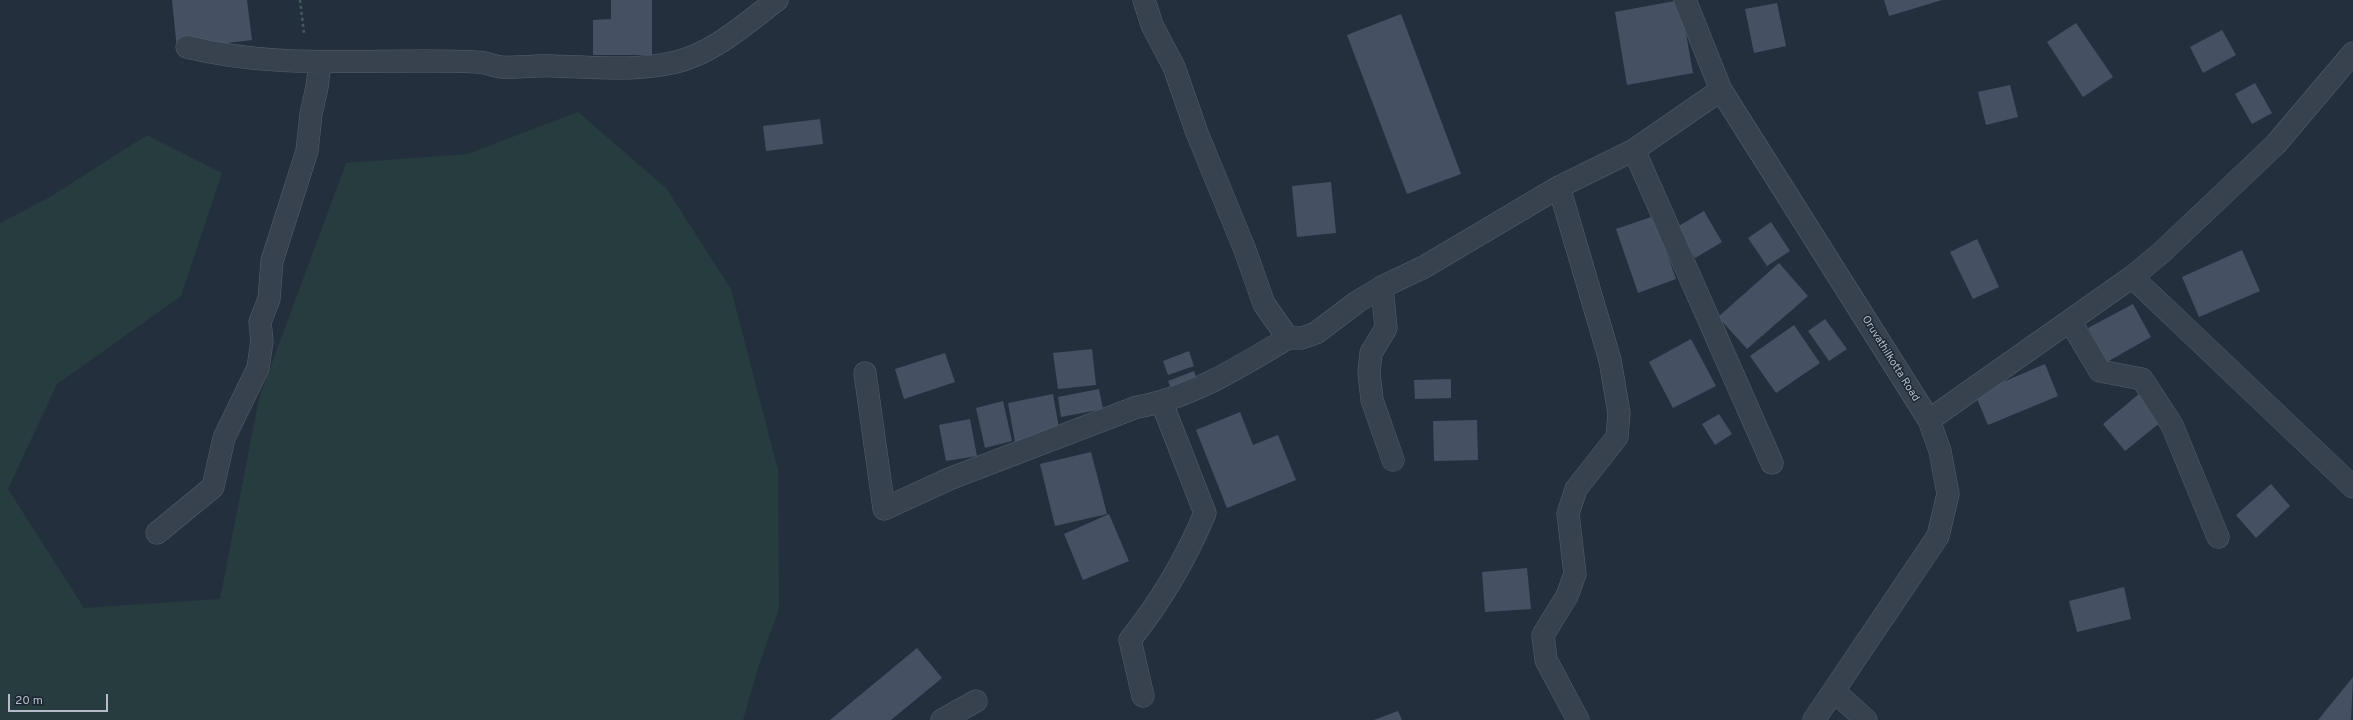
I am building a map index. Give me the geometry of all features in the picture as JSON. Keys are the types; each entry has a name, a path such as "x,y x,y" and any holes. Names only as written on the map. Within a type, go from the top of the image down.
{"street":[{"path":"187,47 248,58 320,63 479,62 501,67 555,66 632,69 677,62 712,49 777,0"},
{"path":"1144,0 1152,26 1174,67 1197,133 1245,250 1264,304 1288,338"},
{"name":"Oruvathilkotta Road","path":"1686,0 1721,90 1928,420 1940,451 1948,494 1938,536 1835,692 1814,720"},
{"path":"1928,420 2132,278 2161,253 2276,144 2353,53"},
{"path":"157,533 213,487 224,438 258,368 262,341 260,322 269,299 272,261 307,152 311,114 317,87 320,63"},
{"path":"865,373 884,509 949,479 1130,409 1162,403 1238,368 1288,338 1302,338 1316,333 1357,302 1382,287 1424,267 1559,187 1634,150 1721,90"},
{"path":"1634,150 1772,463"},
{"path":"1559,187 1610,360 1619,413 1617,437 1576,489 1568,514 1576,574 1567,596 1543,635 1546,660 1578,720"},
{"path":"2132,278 2353,487"},
{"path":"1382,287 1386,328 1371,352 1369,374 1372,400 1393,460"},
{"path":"2070,321 2100,371 2142,379 2172,425 2218,537"},
{"path":"1143,696 1130,640 1158,604 1196,535 1205,513 1162,403"},
{"path":"1835,692 1866,720"},
{"path":"942,720 976,701"}],"green space":[{"path":"578,112 666,188 731,289 778,470 779,609 758,668 743,720 0,720 0,223 50,197 147,135 222,173 181,296 57,384 8,489 84,608 220,599 259,398 346,163 467,154"}],"building":[{"path":"172,0 247,0 252,40 177,49"},
{"path":"611,0 652,0 652,55 593,55 593,20 611,19"},
{"path":"1680,0 1693,73 1627,85 1615,12"},
{"path":"1884,0 1942,0 1889,16"},
{"path":"1777,3 1786,46 1754,53 1745,9"},
{"path":"1401,14 1461,174 1407,194 1347,35"},
{"path":"2076,23 2113,77 2083,97 2047,42"},
{"path":"2222,30 2236,55 2203,73 2190,47"},
{"path":"2255,83 2272,113 2252,124 2235,94"},
{"path":"2010,85 2018,117 1986,125 1978,92"},
{"path":"820,119 823,144 766,151 763,126"},
{"path":"1331,182 1336,233 1297,237 1292,186"},
{"path":"1704,211 1722,242 1695,258 1677,227"},
{"path":"1654,216 1676,279 1638,293 1616,229"},
{"path":"1771,222 1790,251 1767,266 1748,238"},
{"path":"1977,239 1999,287 1973,299 1950,252"},
{"path":"2242,250 2260,291 2199,317 2182,277"},
{"path":"1779,263 1808,296 1747,349 1718,317"},
{"path":"2133,304 2151,337 2107,362 2088,328"},
{"path":"1825,319 1847,349 1829,361 1808,331"},
{"path":"1794,325 1820,363 1776,393 1750,356"},
{"path":"1691,339 1716,386 1673,408 1649,362"},
{"path":"1092,349 1096,385 1058,389 1053,353"},
{"path":"1189,351 1194,366 1168,375 1163,361"},
{"path":"945,353 955,382 904,399 895,369"},
{"path":"2045,364 2058,396 1988,425 1975,394"},
{"path":"1194,371 1199,385 1173,394 1168,381"},
{"path":"1451,379 1451,398 1415,399 1414,380"},
{"path":"1099,389 1103,409 1061,417 1058,397"},
{"path":"1053,394 1060,434 1015,442 1008,403"},
{"path":"2139,394 2161,422 2125,451 2103,424"},
{"path":"1003,401 1012,441 985,448 976,408"},
{"path":"1240,412 1253,445 1278,435 1296,480 1227,508 1196,430"},
{"path":"1719,414 1732,434 1715,445 1702,424"},
{"path":"970,419 977,456 946,461 939,425"},
{"path":"1477,420 1478,460 1434,461 1433,421"},
{"path":"1091,452 1107,514 1055,526 1040,464"},
{"path":"2271,484 2290,506 2256,538 2236,515"},
{"path":"1109,514 1129,561 1083,580 1064,534"},
{"path":"1527,568 1531,609 1485,612 1482,572"},
{"path":"2124,587 2131,619 2077,632 2069,601"},
{"path":"917,648 942,678 891,720 830,720"},
{"path":"2353,677 2351,720 2318,720"},
{"path":"1398,711 1402,720 1374,720"}]}
